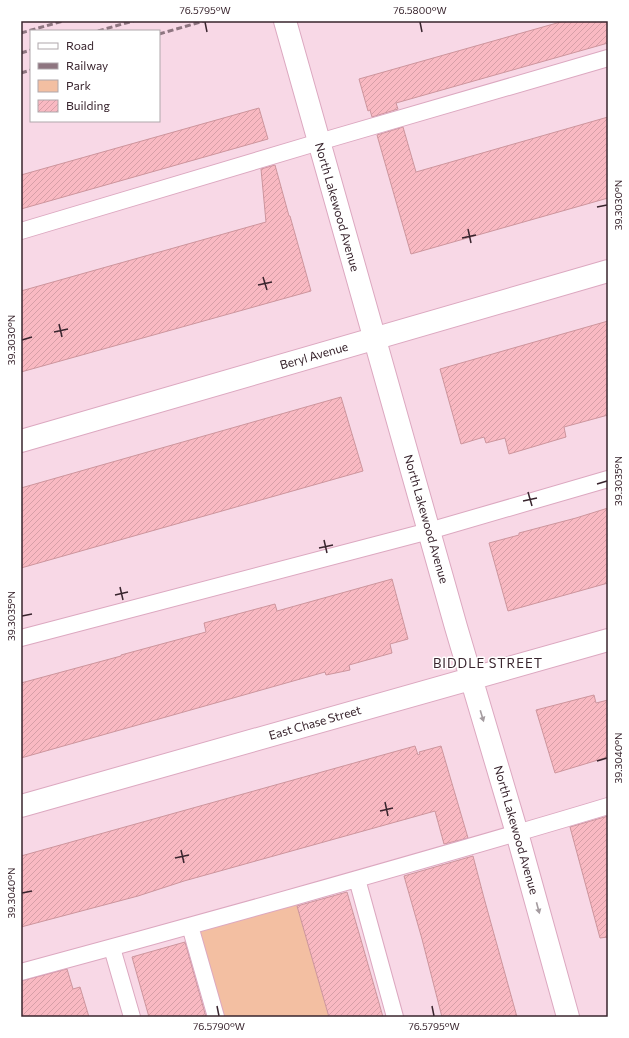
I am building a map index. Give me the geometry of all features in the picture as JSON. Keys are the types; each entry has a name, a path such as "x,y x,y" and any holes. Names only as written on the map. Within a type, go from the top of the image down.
{"street":[{"name":"North Lakewood Avenue","path":"285,21 471,679 517,833 568,1017"},
{"name":"Beryl Avenue","path":"21,441 608,271"},
{"name":"East Chase Street","path":"21,806 608,640"}],"lane":[{"path":"21,231 608,58"},
{"path":"21,638 429,531 608,479"},
{"path":"21,972 357,879 608,806"},
{"path":"357,879 395,1017"},
{"path":"190,926 216,1017"},
{"path":"112,948 132,1017"}],"green space":[{"path":"297,904 329,1017 224,1017 200,930"}],"building":[{"path":"564,21 608,21 608,43 396,103 398,109 372,117 370,110 368,111 359,79"},
{"path":"259,108 268,139 21,209 21,175"},
{"path":"608,117 608,198 411,254 377,135 403,127 416,172"},
{"path":"275,165 311,291 21,372 21,291 266,222 261,169"},
{"path":"608,321 608,415 564,427 566,437 509,454 505,438 486,443 484,437 461,444 440,369"},
{"path":"341,397 363,471 21,568 21,488"},
{"path":"608,508 608,583 508,611 489,543"},
{"path":"392,579 408,639 390,644 392,653 349,665 350,670 326,675 325,672 21,758 21,683 206,632 204,623 275,604 277,611"},
{"path":"594,695 596,703 608,700 608,757 555,773 536,710"},
{"path":"415,746 418,755 420,754 419,752 441,746 468,838 444,844 435,811 184,881 138,896 21,927 21,856"},
{"path":"608,816 608,937 600,938 570,827"},
{"path":"473,856 517,1017 442,1017 404,876"},
{"path":"347,892 383,1017 329,1017 297,906"},
{"path":"185,942 206,1017 149,1017 132,957"},
{"path":"67,969 73,989 80,987 89,1017 21,1017 21,981"}],"railway":[{"path":"32,30 63,21"},
{"path":"102,30 133,21"},
{"path":"160,34 204,21"},
{"path":"21,33 30,30"},
{"path":"21,53 30,50"},
{"path":"21,73 30,70"}],"district":[{"name":"BIDDLE STREET","path":"488,663"}]}
